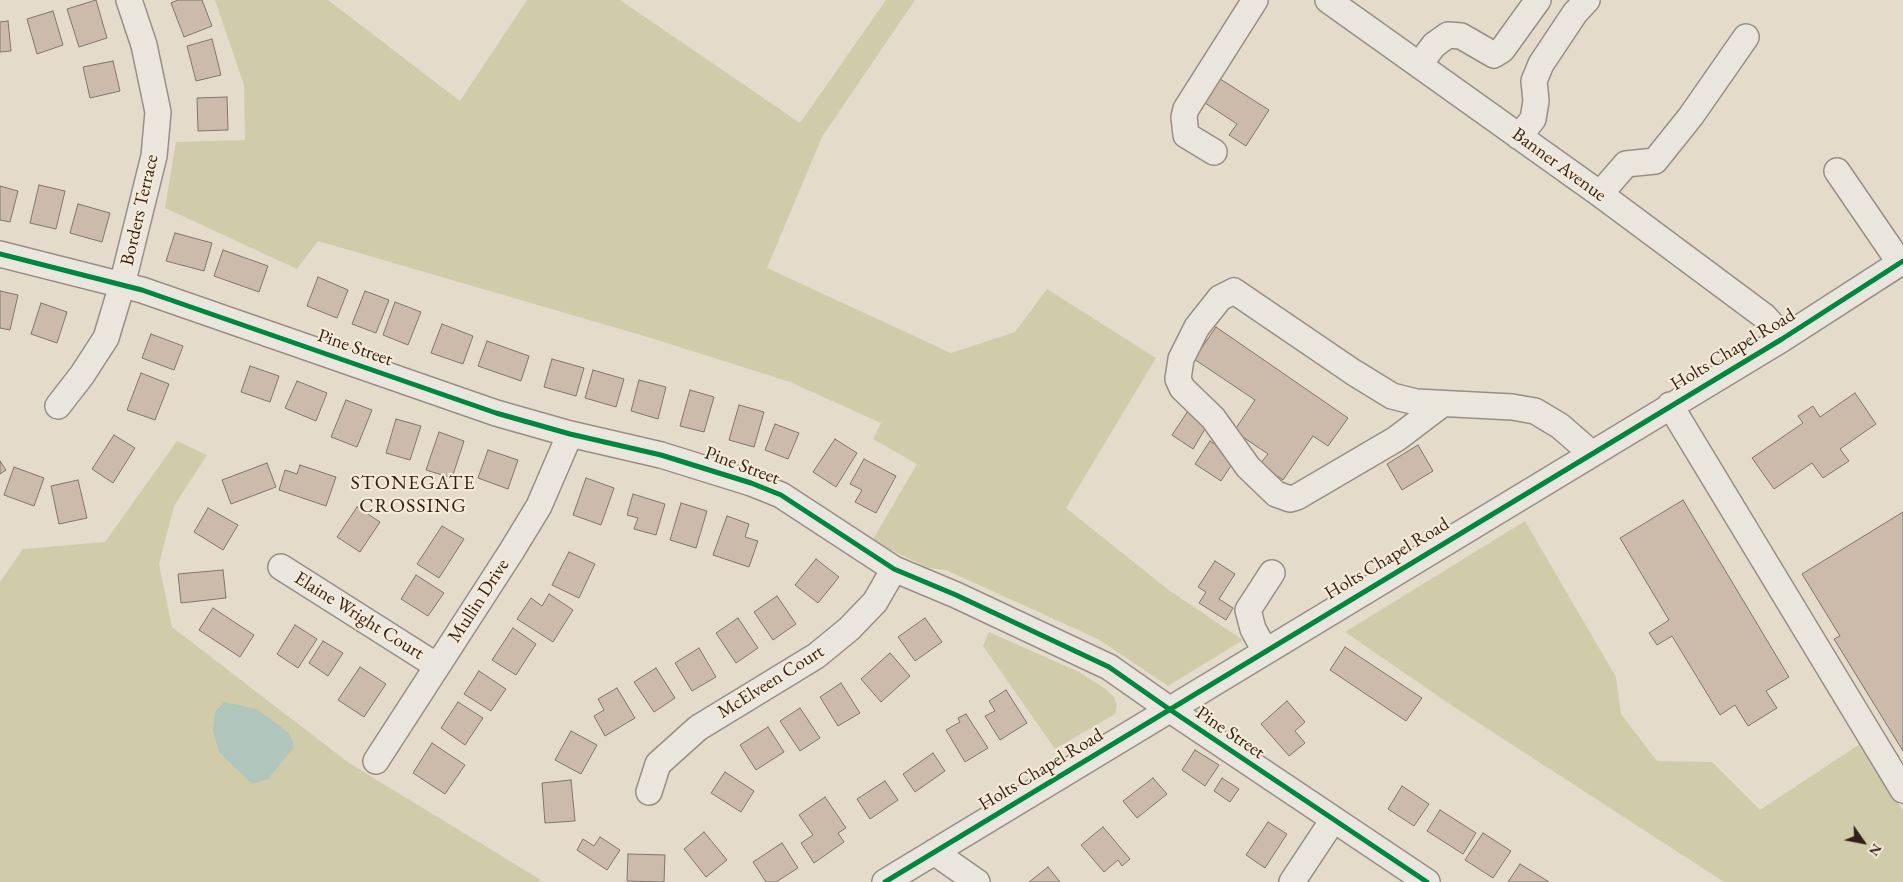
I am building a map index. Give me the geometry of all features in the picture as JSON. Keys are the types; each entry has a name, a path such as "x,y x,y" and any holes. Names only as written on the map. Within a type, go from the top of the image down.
{"street":[{"name":"Borders Terrace","path":"58,406 82,375 106,338 122,285 154,156 158,112 144,45 129,0"},
{"path":"1214,152 1186,135 1184,117 1186,109 1255,0"},
{"name":"Banner Avenue","path":"1328,0 1600,194 1764,316 1782,339"},
{"path":"1419,65 1434,45 1448,34 1461,36 1494,55 1502,50 1538,0"},
{"path":"1519,137 1533,119 1536,101 1534,81 1541,64 1575,13 1587,0"},
{"path":"1600,194 1626,164 1655,161 1691,116 1746,37"},
{"path":"1837,171 1902,262"},
{"name":"Pine Street","path":"0,254 122,285 496,413 570,434 670,458 751,483 781,495 894,569 1109,667 1333,820 1428,882"},
{"name":"Holts Chapel Road","path":"885,882 1670,405 1782,339 1902,262"},
{"path":"1441,404 1396,439 1297,497 1290,499 1276,494 1253,472 1213,418 1182,388 1178,379 1181,359 1197,327 1220,298 1234,291 1392,396 1416,402 1512,407 1535,411 1560,426 1591,453"},
{"path":"1670,405 1903,790"},
{"name":"Mullin Drive","path":"376,760 539,506 570,434"},
{"name":"Elaine Wright Court","path":"282,567 437,666"},
{"name":"McElveen Court","path":"649,792 658,764 698,728 816,656 849,629 875,602 894,569"},
{"path":"1265,651 1253,629 1248,610 1272,573"},
{"path":"1292,882 1333,820"},
{"path":"934,852 977,882"}],"shaded area":[{"path":"215,0 328,0 460,101 527,0 620,0 800,123 886,0 915,0 822,137 767,268 951,353 1015,332 1047,289 1156,358 1066,508 1170,591 1243,640 1168,686 1098,639 946,570 929,568 872,541 917,464 873,439 881,423 790,382 651,338 318,241 297,269 165,208 176,142 245,140 244,85"},
{"path":"177,441 207,455 174,506 159,564 172,627 349,763 541,880 538,882 0,882 0,582 23,549 105,542"},
{"path":"1525,521 1616,677 1621,714 1657,761 1712,762 1760,810 1860,744 1903,811 1903,882 1724,882 1451,705 1345,632"},
{"path":"989,632 1079,672 1104,688 1114,697 1117,705 1115,714 1055,749 983,646"},
{"path":"224,702 257,709 290,734 294,747 268,779 252,784 219,752 213,731 215,712"}],"building":[{"path":"96,0 107,38 79,47 67,9"},
{"path":"178,0 202,0 212,26 184,37 171,3"},
{"path":"53,11 63,45 37,54 27,19"},
{"path":"8,21 11,51 0,52 0,22"},
{"path":"212,39 221,75 196,81 187,46"},
{"path":"113,61 120,91 90,98 83,67"},
{"path":"1217,77 1269,110 1246,146 1229,135 1237,124 1202,101"},
{"path":"227,97 228,130 198,131 197,98"},
{"path":"39,185 65,191 56,229 30,223"},
{"path":"0,186 18,191 10,222 0,220"},
{"path":"78,204 110,213 102,242 70,233"},
{"path":"175,233 212,243 204,271 166,261"},
{"path":"223,250 268,266 259,292 214,276"},
{"path":"318,277 348,290 337,318 307,306"},
{"path":"0,291 18,295 10,330 0,328"},
{"path":"365,291 389,300 376,333 352,324"},
{"path":"395,302 421,312 408,345 383,335"},
{"path":"41,303 67,312 57,343 31,334"},
{"path":"442,324 473,336 463,364 431,353"},
{"path":"1216,327 1348,418 1328,446 1313,436 1283,480 1260,464 1268,454 1234,431 1255,400 1194,359"},
{"path":"151,334 183,346 174,370 142,358"},
{"path":"487,341 529,356 521,381 478,366"},
{"path":"552,359 584,368 576,396 544,387"},
{"path":"250,366 279,376 270,402 241,392"},
{"path":"593,370 624,379 616,407 585,398"},
{"path":"141,373 169,384 155,420 127,410"},
{"path":"639,380 666,387 658,419 631,411"},
{"path":"297,381 327,393 316,421 285,408"},
{"path":"690,390 714,397 704,432 680,426"},
{"path":"1855,393 1876,424 1840,449 1849,461 1823,478 1812,463 1774,489 1752,458 1803,423 1798,416 1813,406 1820,417"},
{"path":"346,400 372,410 357,447 331,437"},
{"path":"739,405 764,412 754,447 729,440"},
{"path":"1188,411 1208,424 1193,449 1172,435"},
{"path":"396,419 421,426 410,460 386,453"},
{"path":"775,424 799,433 788,459 765,450"},
{"path":"439,432 464,441 452,478 426,470"},
{"path":"114,435 135,448 113,483 92,469"},
{"path":"835,439 857,453 836,487 813,472"},
{"path":"1210,441 1236,458 1221,481 1195,464"},
{"path":"1418,445 1433,471 1402,490 1387,464"},
{"path":"488,450 518,460 508,489 478,478"},
{"path":"864,459 896,476 876,513 855,502 862,490 850,484"},
{"path":"0,461 6,470 0,474"},
{"path":"267,463 276,487 231,504 222,480"},
{"path":"300,465 336,477 326,506 279,490 285,470 297,474"},
{"path":"14,467 44,478 34,506 4,495"},
{"path":"586,478 614,488 601,525 573,515"},
{"path":"78,480 87,518 59,524 51,486"},
{"path":"633,494 665,504 656,535 634,529 638,518 627,515"},
{"path":"1683,500 1789,677 1766,691 1777,708 1748,726 1735,705 1720,715 1672,636 1657,645 1649,633 1669,620 1620,538"},
{"path":"681,503 707,511 696,548 670,540"},
{"path":"357,507 380,522 360,552 337,537"},
{"path":"208,508 238,525 223,550 194,532"},
{"path":"1903,512 1903,751 1834,639 1840,636 1802,574"},
{"path":"727,516 749,524 745,537 758,541 749,567 713,555"},
{"path":"442,526 464,539 439,578 417,564"},
{"path":"569,552 595,564 579,598 552,585"},
{"path":"816,559 839,577 818,603 795,585"},
{"path":"1215,561 1235,574 1219,599 1233,608 1226,620 1199,603 1206,592 1198,587"},
{"path":"223,570 226,598 181,603 178,574"},
{"path":"416,575 444,593 428,616 401,599"},
{"path":"549,594 573,610 553,642 517,619 531,598 542,606"},
{"path":"777,596 796,624 773,640 754,612"},
{"path":"213,608 254,635 240,657 199,630"},
{"path":"738,618 758,648 736,663 716,633"},
{"path":"925,618 942,642 915,661 898,637"},
{"path":"295,625 317,639 298,668 277,654"},
{"path":"513,628 536,644 516,675 492,660"},
{"path":"323,641 343,653 328,676 309,663"},
{"path":"1345,647 1422,698 1406,721 1330,670"},
{"path":"699,648 716,677 692,691 675,663"},
{"path":"890,653 910,676 881,702 861,679"},
{"path":"360,667 386,684 364,717 338,700"},
{"path":"656,668 675,698 654,712 634,682"},
{"path":"479,671 506,689 491,711 464,694"},
{"path":"841,683 860,713 838,726 820,697"},
{"path":"617,688 635,718 605,736 594,716 604,710 598,699"},
{"path":"1006,690 1027,723 1000,740 985,716 995,711 989,701"},
{"path":"1287,701 1305,722 1295,731 1305,743 1289,756 1261,724"},
{"path":"458,702 483,718 465,745 441,728"},
{"path":"800,708 820,738 800,751 780,721"},
{"path":"966,714 988,748 965,762 946,730 960,722 958,718"},
{"path":"768,727 784,752 756,770 740,745"},
{"path":"571,731 597,745 581,774 555,760"},
{"path":"432,743 465,765 445,794 413,773"},
{"path":"1195,750 1219,765 1205,786 1182,770"},
{"path":"933,753 945,771 915,792 903,774"},
{"path":"725,772 754,791 741,812 711,793"},
{"path":"1153,778 1167,794 1137,818 1123,801"},
{"path":"1222,778 1239,789 1230,802 1214,791"},
{"path":"571,780 575,821 545,823 542,783"},
{"path":"885,781 898,800 870,819 857,799"},
{"path":"1402,786 1429,804 1414,826 1388,809"},
{"path":"825,797 846,828 838,833 844,842 814,863 801,843 813,835 799,815"},
{"path":"1440,810 1476,833 1463,854 1427,831"},
{"path":"1268,822 1287,834 1265,868 1246,855"},
{"path":"1103,827 1130,859 1122,866 1118,860 1104,872 1081,845"},
{"path":"704,832 727,860 706,877 684,849"},
{"path":"1483,833 1511,851 1493,878 1465,860"},
{"path":"600,837 620,850 607,870 577,850 583,839 594,846"},
{"path":"782,843 798,868 776,882 766,882 753,862"},
{"path":"628,854 665,855 664,882 627,881"},
{"path":"1520,864 1549,882 1508,882"},
{"path":"1048,867 1060,882 1029,882"}],"cycle path":[{"path":"0,254 142,290 496,413 570,434 661,455 751,483 781,495 894,569 956,595 1109,667 1427,882"},
{"path":"885,882 1782,339 1903,261"}],"district":[{"name":"STONEGATE CROSSING","path":"413,496"}]}
